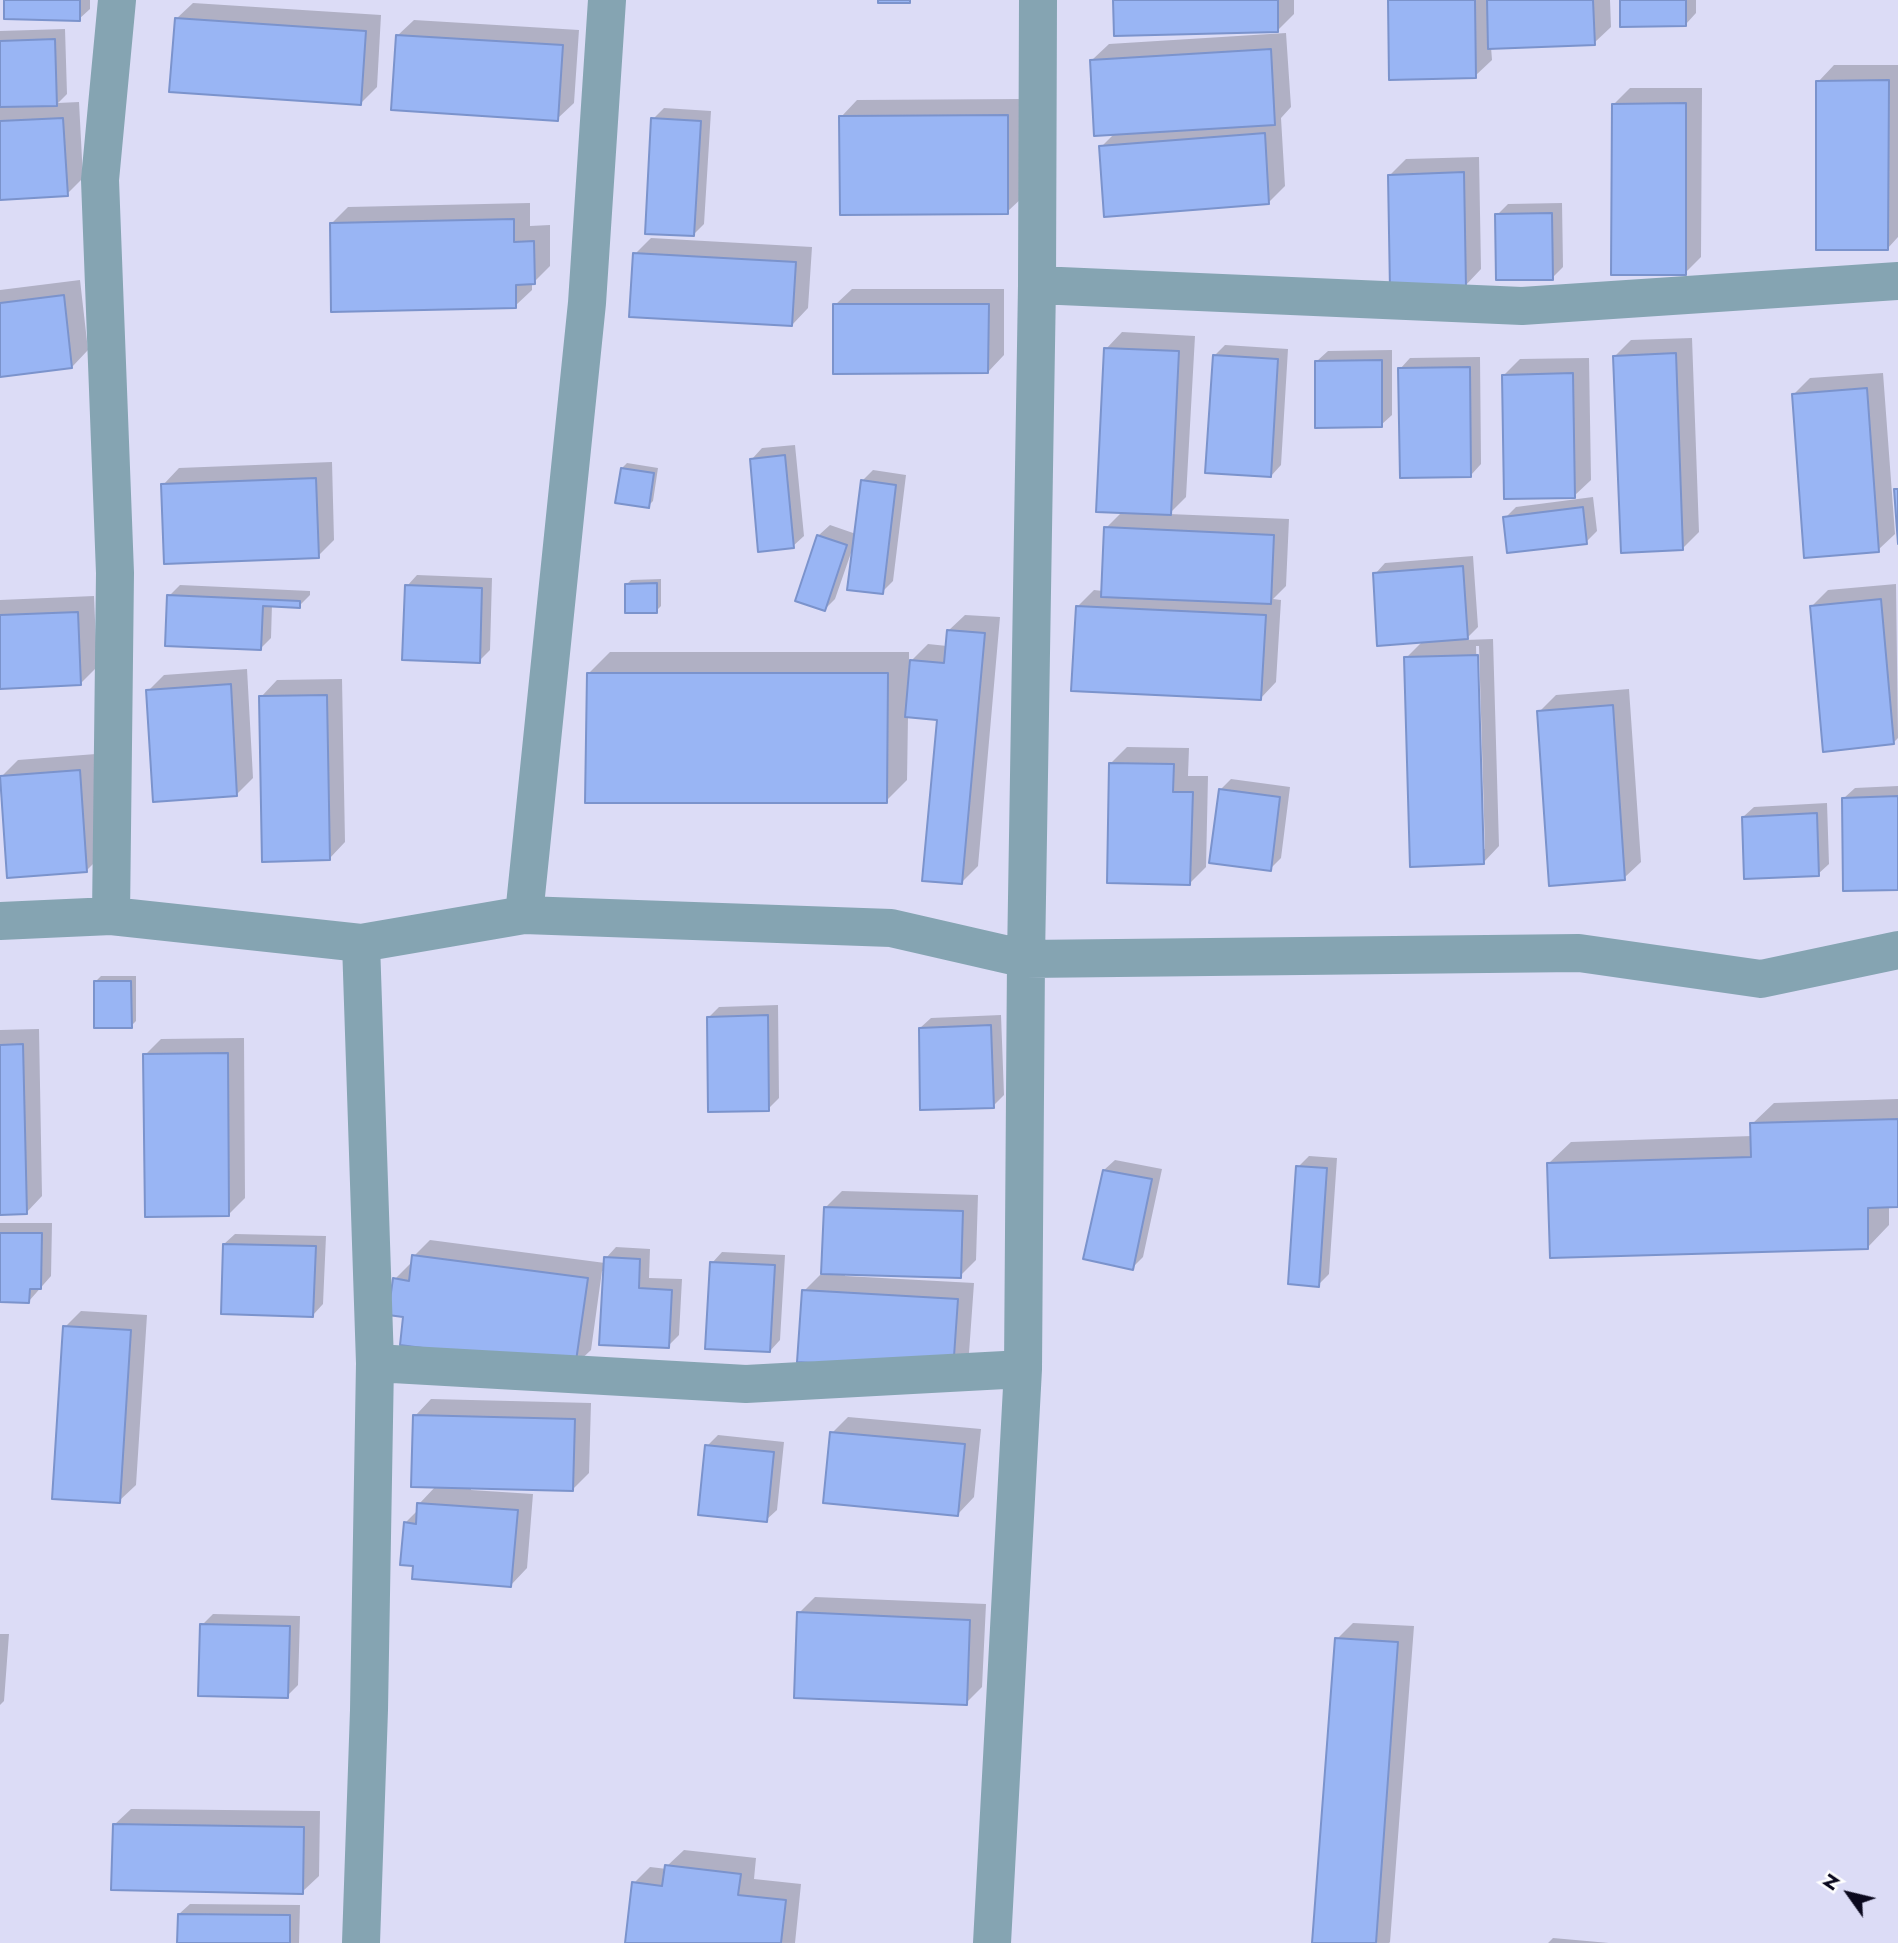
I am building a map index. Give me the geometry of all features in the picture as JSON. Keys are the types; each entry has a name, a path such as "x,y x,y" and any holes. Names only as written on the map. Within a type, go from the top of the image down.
{"street":[{"path":"111,916 115,572 100,180 117,0"},
{"path":"524,915 587,303 607,0"},
{"path":"992,1943 1023,1369 1026,959 1037,285 1038,0"},
{"path":"1037,285 1522,306 1898,281"},
{"path":"0,921 111,916 361,943 524,915 891,928 1026,959 1579,953 1761,979 1898,950"},
{"path":"361,943 375,1363 361,1943"},
{"path":"375,1363 746,1384 1023,1369"}],"building":[{"path":"4,0 80,0 80,21 4,19"},
{"path":"878,0 910,0 910,3 878,3"},
{"path":"1113,0 1278,0 1278,32 1114,36"},
{"path":"1388,0 1475,0 1476,78 1389,80"},
{"path":"1487,0 1593,0 1595,45 1488,49"},
{"path":"1620,0 1686,0 1686,26 1620,27"},
{"path":"175,18 366,31 361,105 169,92"},
{"path":"396,35 563,45 558,121 391,110"},
{"path":"55,39 57,106 0,107 0,41"},
{"path":"1271,49 1275,125 1094,136 1090,60"},
{"path":"1889,80 1888,250 1816,250 1816,81"},
{"path":"1686,103 1686,275 1611,275 1612,104"},
{"path":"1008,115 1008,214 840,215 839,116"},
{"path":"63,118 68,196 0,200 0,121"},
{"path":"651,118 701,121 694,236 645,234"},
{"path":"1265,133 1269,204 1104,217 1099,146"},
{"path":"1464,172 1466,288 1390,290 1388,175"},
{"path":"1552,213 1553,280 1496,280 1495,214"},
{"path":"514,219 514,242 534,241 535,284 516,285 516,308 331,312 330,223"},
{"path":"633,253 796,262 792,326 629,317"},
{"path":"64,295 72,368 0,377 0,303"},
{"path":"833,304 989,304 988,373 833,374"},
{"path":"1104,348 1179,351 1171,515 1096,512"},
{"path":"1676,353 1683,550 1621,553 1613,356"},
{"path":"1213,355 1278,359 1271,477 1205,473"},
{"path":"1382,360 1382,427 1315,428 1315,361"},
{"path":"1470,367 1471,477 1400,478 1398,368"},
{"path":"1573,373 1575,498 1504,499 1502,375"},
{"path":"1867,388 1879,552 1804,558 1792,394"},
{"path":"785,455 794,548 758,552 750,459"},
{"path":"621,468 654,473 649,508 615,503"},
{"path":"316,478 319,558 164,564 161,484"},
{"path":"861,480 896,485 883,594 847,590"},
{"path":"1894,489 1898,489 1898,544"},
{"path":"1583,507 1587,544 1507,553 1503,517"},
{"path":"1104,527 1274,535 1271,604 1101,597"},
{"path":"817,535 847,545 825,611 795,601"},
{"path":"1463,566 1468,639 1377,646 1373,573"},
{"path":"657,583 657,613 625,613 625,584"},
{"path":"405,585 482,588 480,663 402,660"},
{"path":"167,595 300,601 300,608 263,606 261,650 165,646"},
{"path":"1881,599 1894,744 1823,752 1810,606"},
{"path":"1076,606 1266,615 1261,700 1071,691"},
{"path":"78,612 81,685 0,689 0,615"},
{"path":"947,630 985,633 962,884 922,881 937,720 905,717 910,660 944,663"},
{"path":"1478,655 1484,864 1410,867 1404,657"},
{"path":"587,673 888,673 887,803 585,803"},
{"path":"231,684 237,796 153,802 146,690"},
{"path":"327,695 330,860 262,862 259,696"},
{"path":"1613,705 1625,880 1549,886 1537,711"},
{"path":"1109,763 1174,764 1173,792 1193,792 1190,885 1107,883"},
{"path":"80,770 87,872 7,878 0,776"},
{"path":"1219,789 1280,797 1271,871 1209,863"},
{"path":"1898,796 1898,890 1843,891 1842,798"},
{"path":"1817,813 1819,876 1744,879 1742,817"},
{"path":"94,981 131,981 132,1028 94,1028"},
{"path":"768,1015 769,1111 708,1112 707,1017"},
{"path":"991,1025 994,1108 920,1110 919,1028"},
{"path":"23,1044 27,1214 0,1215 0,1045"},
{"path":"228,1053 229,1216 145,1217 143,1054"},
{"path":"1898,1119 1898,1207 1868,1208 1868,1249 1550,1258 1547,1163 1751,1157 1750,1123"},
{"path":"1296,1166 1327,1168 1319,1287 1288,1284"},
{"path":"1103,1170 1152,1179 1133,1270 1083,1259"},
{"path":"824,1207 963,1211 961,1278 821,1274"},
{"path":"0,1233 42,1233 41,1289 30,1289 29,1303 0,1302"},
{"path":"223,1244 316,1246 313,1317 221,1314"},
{"path":"412,1255 588,1278 575,1368 400,1345 403,1317 388,1315 393,1278 409,1281"},
{"path":"604,1257 640,1259 639,1288 672,1290 669,1348 599,1345"},
{"path":"710,1262 775,1265 770,1352 705,1349"},
{"path":"802,1290 958,1299 953,1371 797,1362"},
{"path":"63,1326 131,1330 120,1503 52,1499"},
{"path":"413,1415 575,1419 573,1491 411,1487"},
{"path":"830,1432 965,1444 958,1516 823,1503"},
{"path":"705,1445 774,1452 767,1522 698,1515"},
{"path":"417,1503 518,1510 511,1587 412,1579 413,1566 400,1565 404,1522 416,1524"},
{"path":"797,1612 970,1620 967,1705 794,1698"},
{"path":"200,1624 290,1626 288,1698 198,1696"},
{"path":"1335,1638 1398,1642 1376,1943 1312,1943"},
{"path":"113,1824 304,1827 303,1894 111,1890"},
{"path":"665,1865 741,1874 738,1895 786,1900 781,1943 625,1943 632,1882 662,1886"},
{"path":"178,1914 290,1915 290,1943 177,1943"}]}
